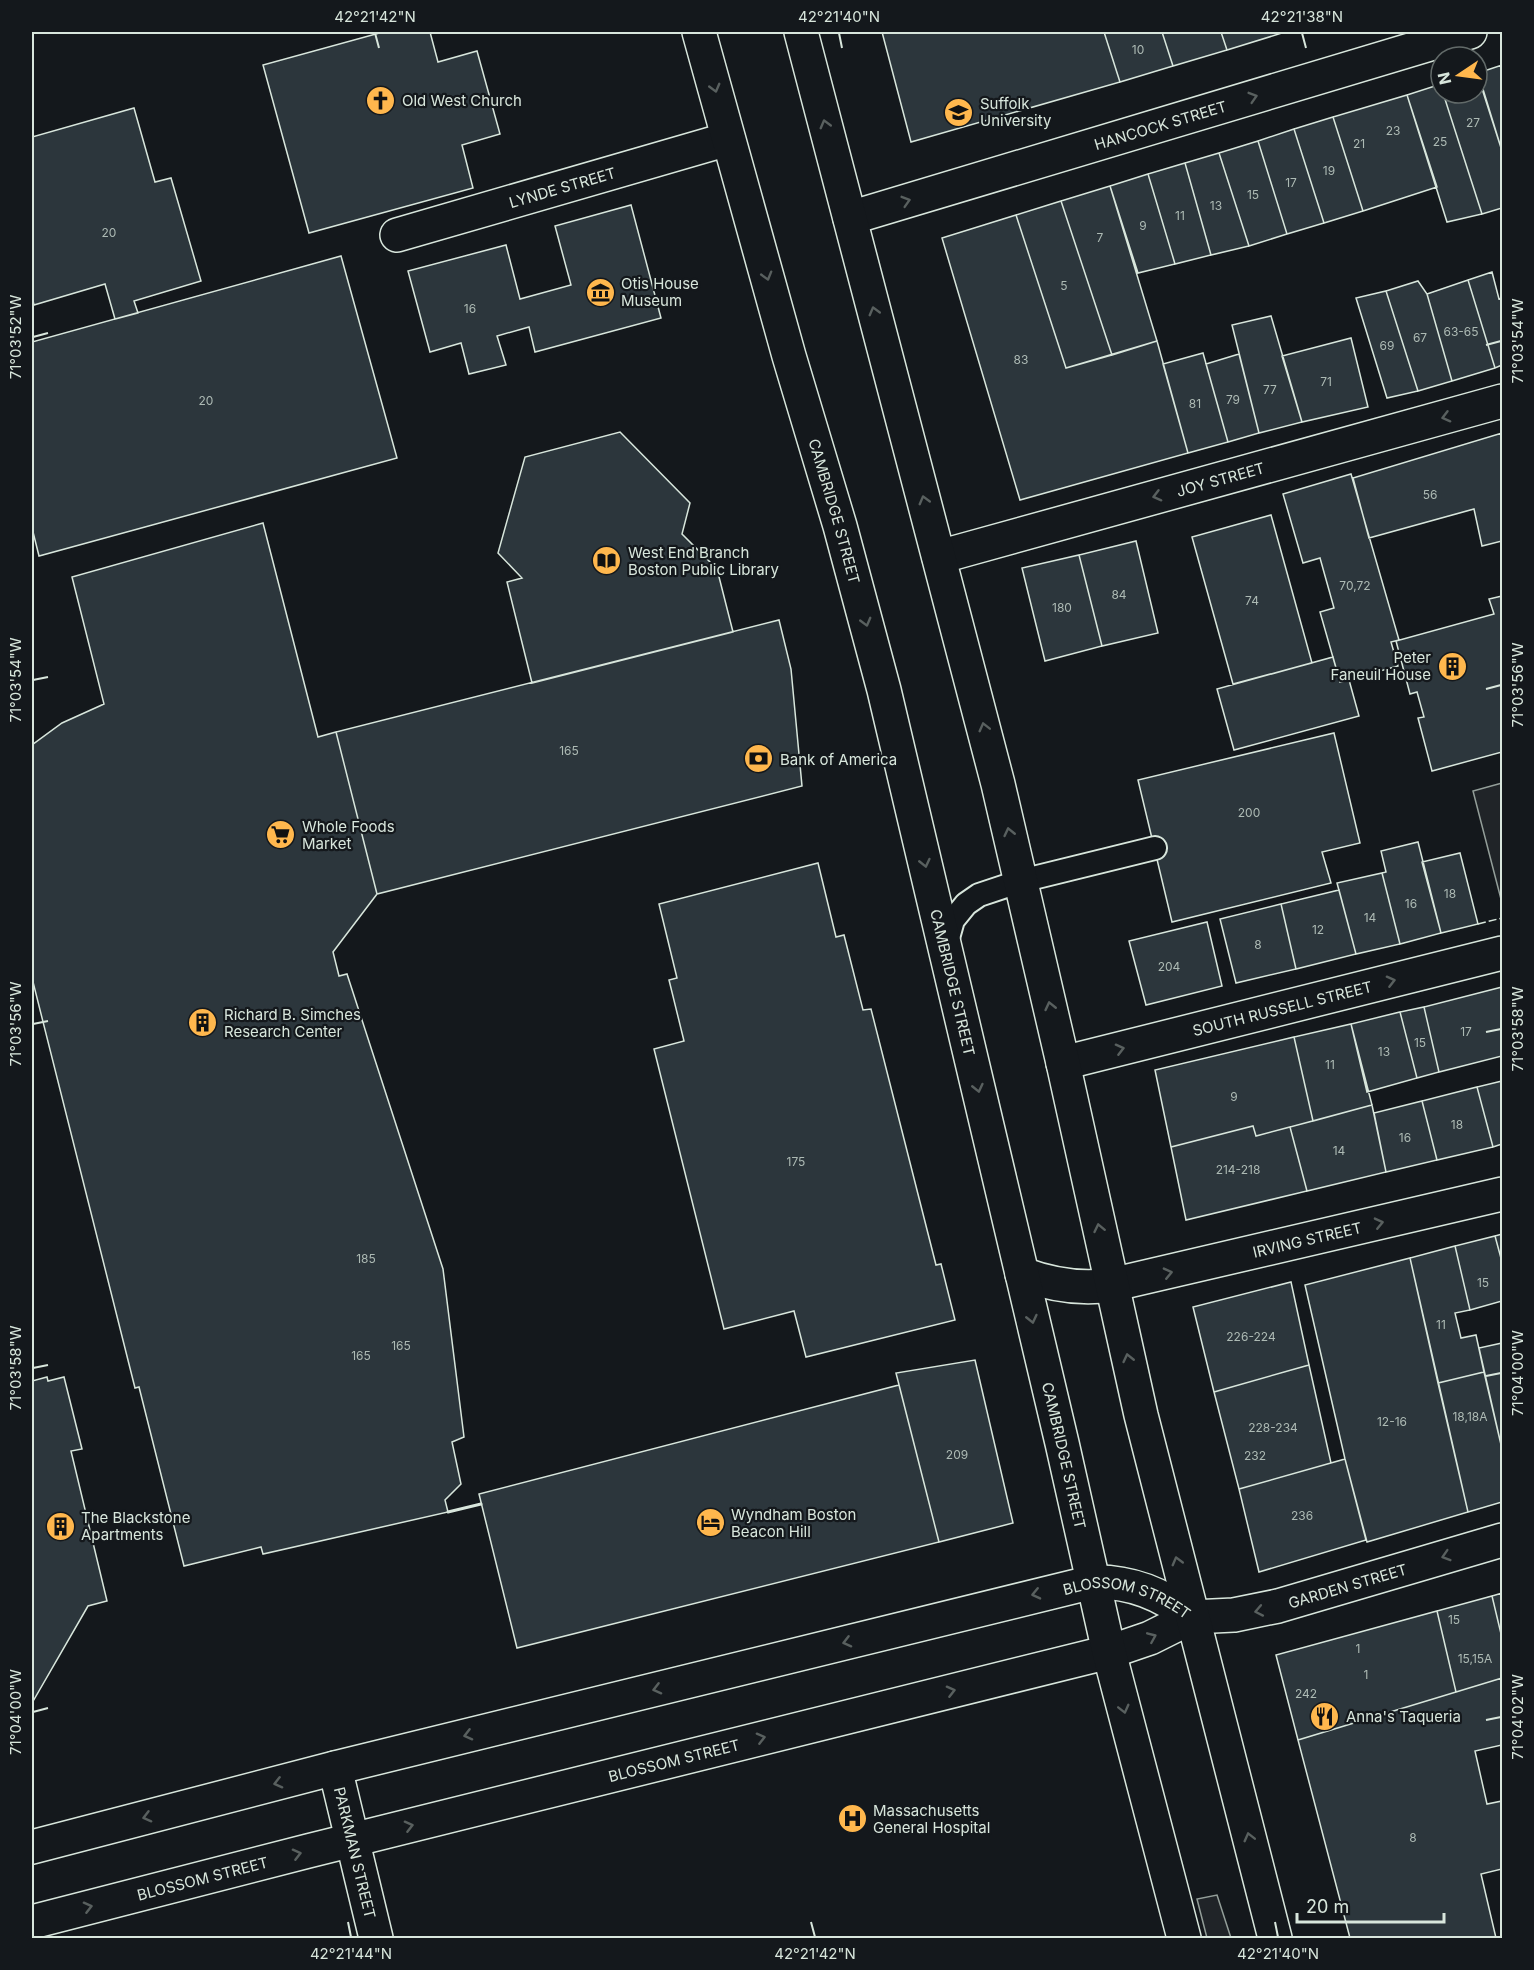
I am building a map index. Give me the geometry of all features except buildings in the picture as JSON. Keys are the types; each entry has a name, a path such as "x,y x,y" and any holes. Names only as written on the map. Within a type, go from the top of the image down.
{"street":[{"name":"CAMBRIDGE STREET","path":"699,32 866,620 1109,1652 1184,1938"},
{"path":"801,32 993,763 1163,1506 1275,1938"},
{"name":"HANCOCK STREET","path":"850,218 1470,32"},
{"name":"LYNDE STREET","path":"398,236 728,139"},
{"name":"JOY STREET","path":"939,557 1503,401"},
{"name":"SOUTH RUSSELL STREET","path":"1063,1063 1503,953"},
{"name":"IRVING STREET","path":"1022,1275 1070,1287 1111,1286 1503,1194"},
{"name":"GARDEN STREET","path":"1192,1617 1234,1615 1278,1606 1503,1540"},
{"name":"BLOSSOM STREET","path":"32,1846 335,1768 1093,1582 1129,1585 1147,1590 1178,1606 1192,1617 1150,1638 1109,1652 32,1922"},
{"name":"PARKMAN STREET","path":"335,1768 376,1938"}],"lane":[{"path":"945,949 953,920 966,904 980,895 1020,881 1155,848"}],"shaded area":[{"path":"1502,783 1502,903 1473,791"},
{"path":"1217,1895 1231,1938 1207,1938 1197,1899"}],"fence":[{"path":"1478,924 1502,918"}],"wall":[{"path":"448,1512 481,1504"}],"place":[{"name":"Old West Church","path":"381,100"},
{"name":"Suffolk University","path":"959,112"},
{"name":"Otis House Museum","path":"600,292"},
{"name":"West End Branch Boston Public Library","path":"607,561"},
{"name":"Peter Faneuil House","path":"1452,666"},
{"name":"Bank of America","path":"759,759"},
{"name":"Whole Foods Market","path":"281,835"},
{"name":"Richard B. Simches Research Center","path":"203,1023"},
{"name":"Wyndham Boston Beacon Hill","path":"710,1523"},
{"name":"The Blackstone Apartments","path":"60,1526"},
{"name":"Anna's Taqueria","path":"1325,1716"},
{"name":"Massachusetts General Hospital","path":"852,1819"}]}
